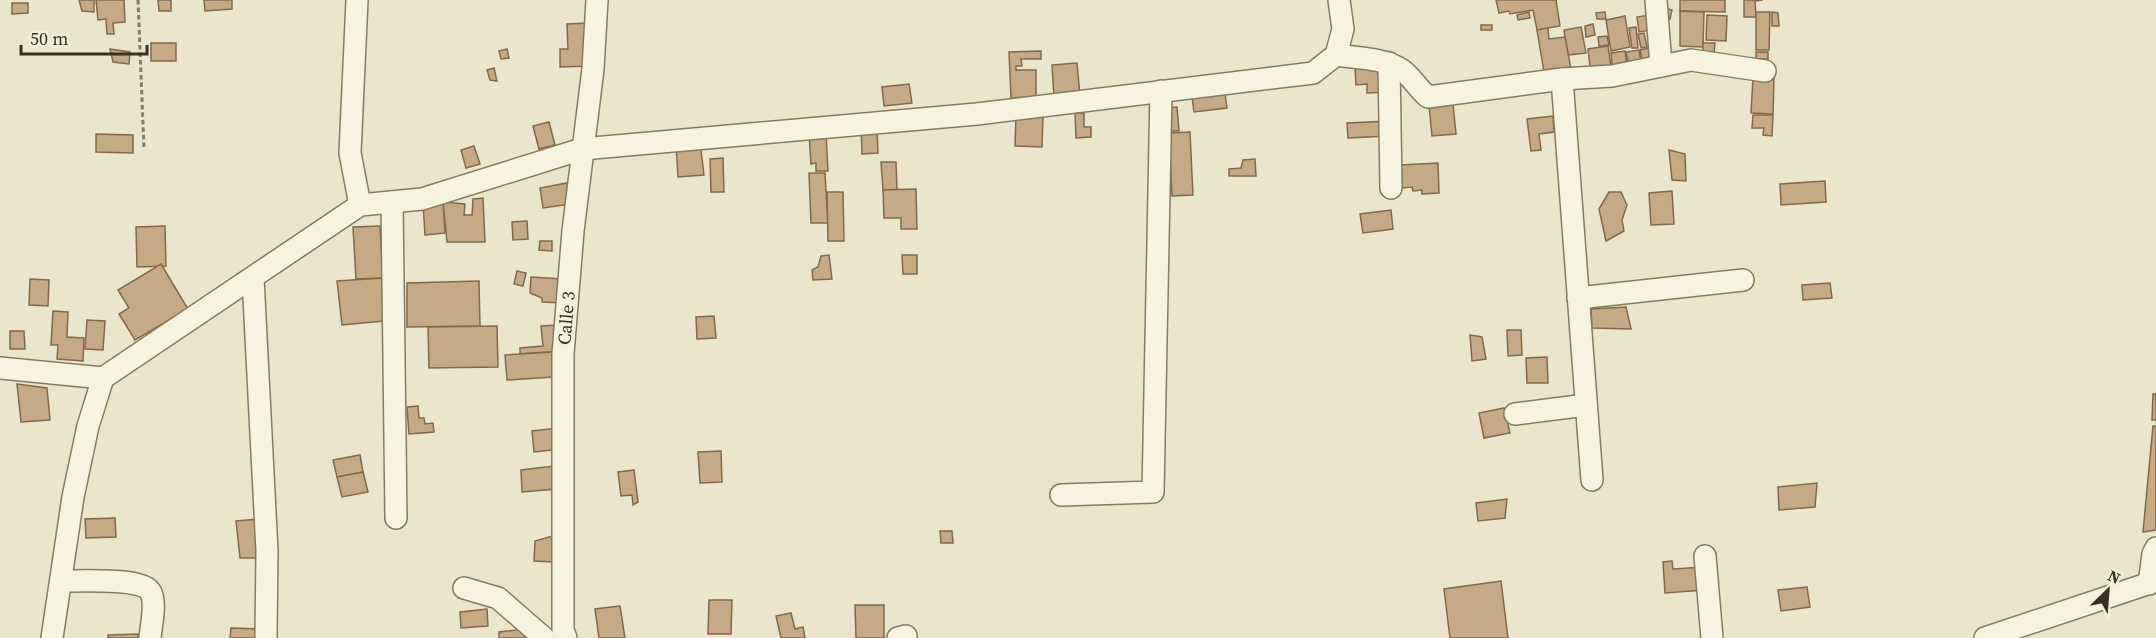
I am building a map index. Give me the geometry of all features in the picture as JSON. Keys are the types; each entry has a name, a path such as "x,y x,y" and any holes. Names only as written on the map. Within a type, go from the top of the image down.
{"street":[{"path":"357,0 350,153 360,205"},
{"name":"Calle 3","path":"566,638 563,630 562,354 582,149 593,69 597,0"},
{"path":"52,638 74,497 88,426 103,378 360,205 422,199 582,149 976,114 1313,73 1336,55 1343,30 1339,0"},
{"path":"1656,0 1661,66"},
{"path":"1336,55 1389,63 1404,71 1419,91 1428,97 1563,79 1612,76 1691,60 1765,71"},
{"path":"1389,63 1391,188"},
{"path":"1563,79 1592,480"},
{"path":"1061,495 1153,492 1161,91"},
{"path":"392,202 396,518"},
{"path":"253,278 267,551 266,638"},
{"path":"1578,298 1743,280"},
{"path":"0,368 103,378"},
{"path":"1515,414 1586,405"},
{"path":"1985,638 2152,582 2153,554 2156,548"},
{"path":"1705,556 1712,638"},
{"path":"62,580 145,585 151,592 153,602 150,638"},
{"path":"464,588 498,598 544,638"}],"path":[{"path":"138,0 144,149"}],"building":[{"path":"79,0 94,0 94,12 82,11"},
{"path":"96,0 124,0 125,22 113,23 114,34 107,34 106,19 98,20"},
{"path":"158,0 171,0 171,11 159,11"},
{"path":"204,0 232,0 232,9 205,11"},
{"path":"1496,0 1556,0 1560,26 1537,30 1533,10 1510,14 1509,11 1499,13"},
{"path":"1680,0 1725,0 1725,12 1680,11"},
{"path":"1744,0 1763,0 1755,1 1756,17 1744,17"},
{"path":"12,3 28,3 28,13 12,14"},
{"path":"1665,8 1672,10 1670,19 1663,18"},
{"path":"1680,11 1704,12 1703,47 1680,46"},
{"path":"1529,12 1530,18 1518,20 1517,15"},
{"path":"1605,12 1606,19 1597,19 1596,13"},
{"path":"1756,12 1770,12 1769,50 1756,50"},
{"path":"1772,12 1778,13 1779,26 1772,26"},
{"path":"1649,15 1651,30 1639,32 1637,17"},
{"path":"1707,15 1727,16 1726,41 1706,40"},
{"path":"1625,16 1630,47 1611,51 1606,20"},
{"path":"589,23 590,66 560,67 560,49 568,49 567,24"},
{"path":"1593,24 1595,35 1586,37 1585,26"},
{"path":"1481,25 1492,25 1492,30 1481,30"},
{"path":"1581,27 1586,53 1568,55 1564,30"},
{"path":"1636,27 1638,48 1632,48 1629,28"},
{"path":"1548,28 1549,39 1565,37 1572,74 1545,78 1537,30"},
{"path":"1644,33 1647,47 1641,48 1638,34"},
{"path":"1607,36 1609,45 1599,46 1598,37"},
{"path":"151,43 176,43 176,61 151,61"},
{"path":"1703,43 1715,43 1714,54 1703,53"},
{"path":"1608,46 1612,73 1591,75 1588,49"},
{"path":"1649,48 1653,66 1644,68 1640,50"},
{"path":"110,49 130,52 129,64 113,62"},
{"path":"507,49 509,58 501,59 499,51"},
{"path":"1639,50 1642,68 1630,70 1626,52"},
{"path":"1041,51 1041,59 1021,59 1022,66 1016,66 1016,70 1036,70 1036,97 1011,98 1009,52"},
{"path":"1625,51 1628,72 1613,74 1611,53"},
{"path":"1756,52 1768,52 1768,59 1756,59"},
{"path":"1077,63 1080,96 1054,98 1052,65"},
{"path":"1355,67 1386,69 1387,92 1367,93 1367,84 1356,85"},
{"path":"494,68 497,81 490,80 487,70"},
{"path":"1753,77 1774,78 1773,114 1751,113"},
{"path":"909,84 912,103 884,106 882,87"},
{"path":"1225,93 1227,108 1194,112 1192,97"},
{"path":"1453,104 1456,134 1432,136 1429,106"},
{"path":"1177,107 1179,131 1168,131 1166,108"},
{"path":"1075,113 1084,113 1084,127 1091,127 1091,137 1076,138"},
{"path":"1016,115 1043,115 1042,147 1015,146"},
{"path":"1753,115 1773,115 1772,136 1763,135 1764,128 1752,128"},
{"path":"1553,116 1554,132 1539,134 1541,150 1531,151 1527,119"},
{"path":"1389,121 1389,136 1348,138 1347,123"},
{"path":"549,122 555,145 539,149 533,126"},
{"path":"861,126 877,126 878,153 862,154"},
{"path":"826,132 828,171 816,171 816,163 811,164 809,134"},
{"path":"1190,132 1193,195 1172,196 1169,133"},
{"path":"96,134 133,135 133,153 96,152"},
{"path":"700,142 704,175 678,177 676,144"},
{"path":"474,146 480,164 466,168 461,150"},
{"path":"1669,150 1685,154 1686,181 1672,180"},
{"path":"723,158 724,192 711,192 710,159"},
{"path":"1255,159 1256,176 1229,176 1229,169 1241,168 1243,160"},
{"path":"881,162 896,162 897,190 883,190"},
{"path":"1438,163 1439,193 1422,194 1422,190 1413,191 1412,187 1402,188 1400,165"},
{"path":"809,173 825,173 828,223 811,223"},
{"path":"1825,181 1826,202 1781,205 1780,184"},
{"path":"567,183 570,204 543,208 540,188"},
{"path":"916,189 917,229 901,229 901,218 884,218 883,190"},
{"path":"1672,191 1674,224 1651,225 1649,193"},
{"path":"827,192 843,192 844,241 828,241"},
{"path":"1609,192 1621,192 1627,205 1622,220 1624,231 1606,241 1599,209"},
{"path":"483,198 485,242 447,242 443,202 465,204 464,215 472,215 473,199"},
{"path":"443,202 445,233 425,235 423,203"},
{"path":"1391,210 1393,229 1363,233 1360,214"},
{"path":"527,221 528,239 513,240 512,222"},
{"path":"165,226 166,266 137,267 136,227"},
{"path":"380,226 383,278 356,279 353,227"},
{"path":"540,241 552,241 552,251 539,250"},
{"path":"829,255 832,279 813,280 812,270 818,267 821,256"},
{"path":"902,255 917,255 917,274 903,274"},
{"path":"161,264 188,309 135,340 119,314 129,308 118,290"},
{"path":"517,271 526,273 523,286 514,284"},
{"path":"531,277 563,279 562,303 542,302 542,298 530,293"},
{"path":"383,278 384,321 342,325 337,281"},
{"path":"30,279 49,280 48,306 29,305"},
{"path":"479,281 480,326 407,327 407,283"},
{"path":"1830,283 1832,298 1803,300 1802,285"},
{"path":"1626,307 1631,329 1592,328 1591,309"},
{"path":"53,311 68,312 67,337 84,338 83,361 57,359 58,345 51,345"},
{"path":"714,316 716,338 697,339 696,317"},
{"path":"87,320 105,321 103,350 85,349"},
{"path":"558,325 561,351 520,354 520,348 543,346 541,326"},
{"path":"497,326 498,367 429,368 428,327"},
{"path":"1507,330 1521,330 1522,355 1508,356"},
{"path":"10,331 24,331 25,349 10,349"},
{"path":"1470,335 1482,337 1486,359 1472,361"},
{"path":"552,352 554,377 507,380 505,355"},
{"path":"1547,357 1548,383 1527,383 1526,358"},
{"path":"17,384 47,388 50,420 21,422"},
{"path":"2153,394 2156,394 2156,420 2152,420"},
{"path":"418,406 419,418 424,418 425,424 433,423 434,432 409,434 407,407"},
{"path":"1504,408 1510,433 1484,438 1479,413"},
{"path":"2153,426 2156,426 2156,530 2143,532"},
{"path":"558,428 561,449 534,452 532,431"},
{"path":"721,451 722,482 700,483 698,452"},
{"path":"360,455 363,472 337,477 333,460"},
{"path":"554,466 557,489 522,492 521,470"},
{"path":"634,470 638,502 633,505 632,495 621,496 618,472"},
{"path":"363,472 368,492 342,497 337,477"},
{"path":"1817,483 1815,507 1779,510 1778,487"},
{"path":"1507,499 1505,518 1478,521 1476,503"},
{"path":"115,518 116,537 86,538 85,519"},
{"path":"259,519 262,558 240,558 236,521"},
{"path":"940,531 952,531 953,543 941,543"},
{"path":"556,535 554,562 534,561 535,541"},
{"path":"1672,561 1673,569 1704,567 1705,590 1665,593 1663,562"},
{"path":"1501,581 1508,638 1450,638 1444,589"},
{"path":"1807,587 1810,607 1781,611 1778,590"},
{"path":"709,600 732,600 731,634 708,634"},
{"path":"855,605 884,605 884,638 856,638"},
{"path":"620,606 625,638 599,638 595,609"},
{"path":"487,609 488,626 461,628 460,612"},
{"path":"791,613 795,629 803,627 805,638 781,638 776,616"},
{"path":"231,628 261,629 261,638 230,638"},
{"path":"532,628 533,638 499,638 499,632"},
{"path":"138,634 138,638 108,638 108,635"}]}
